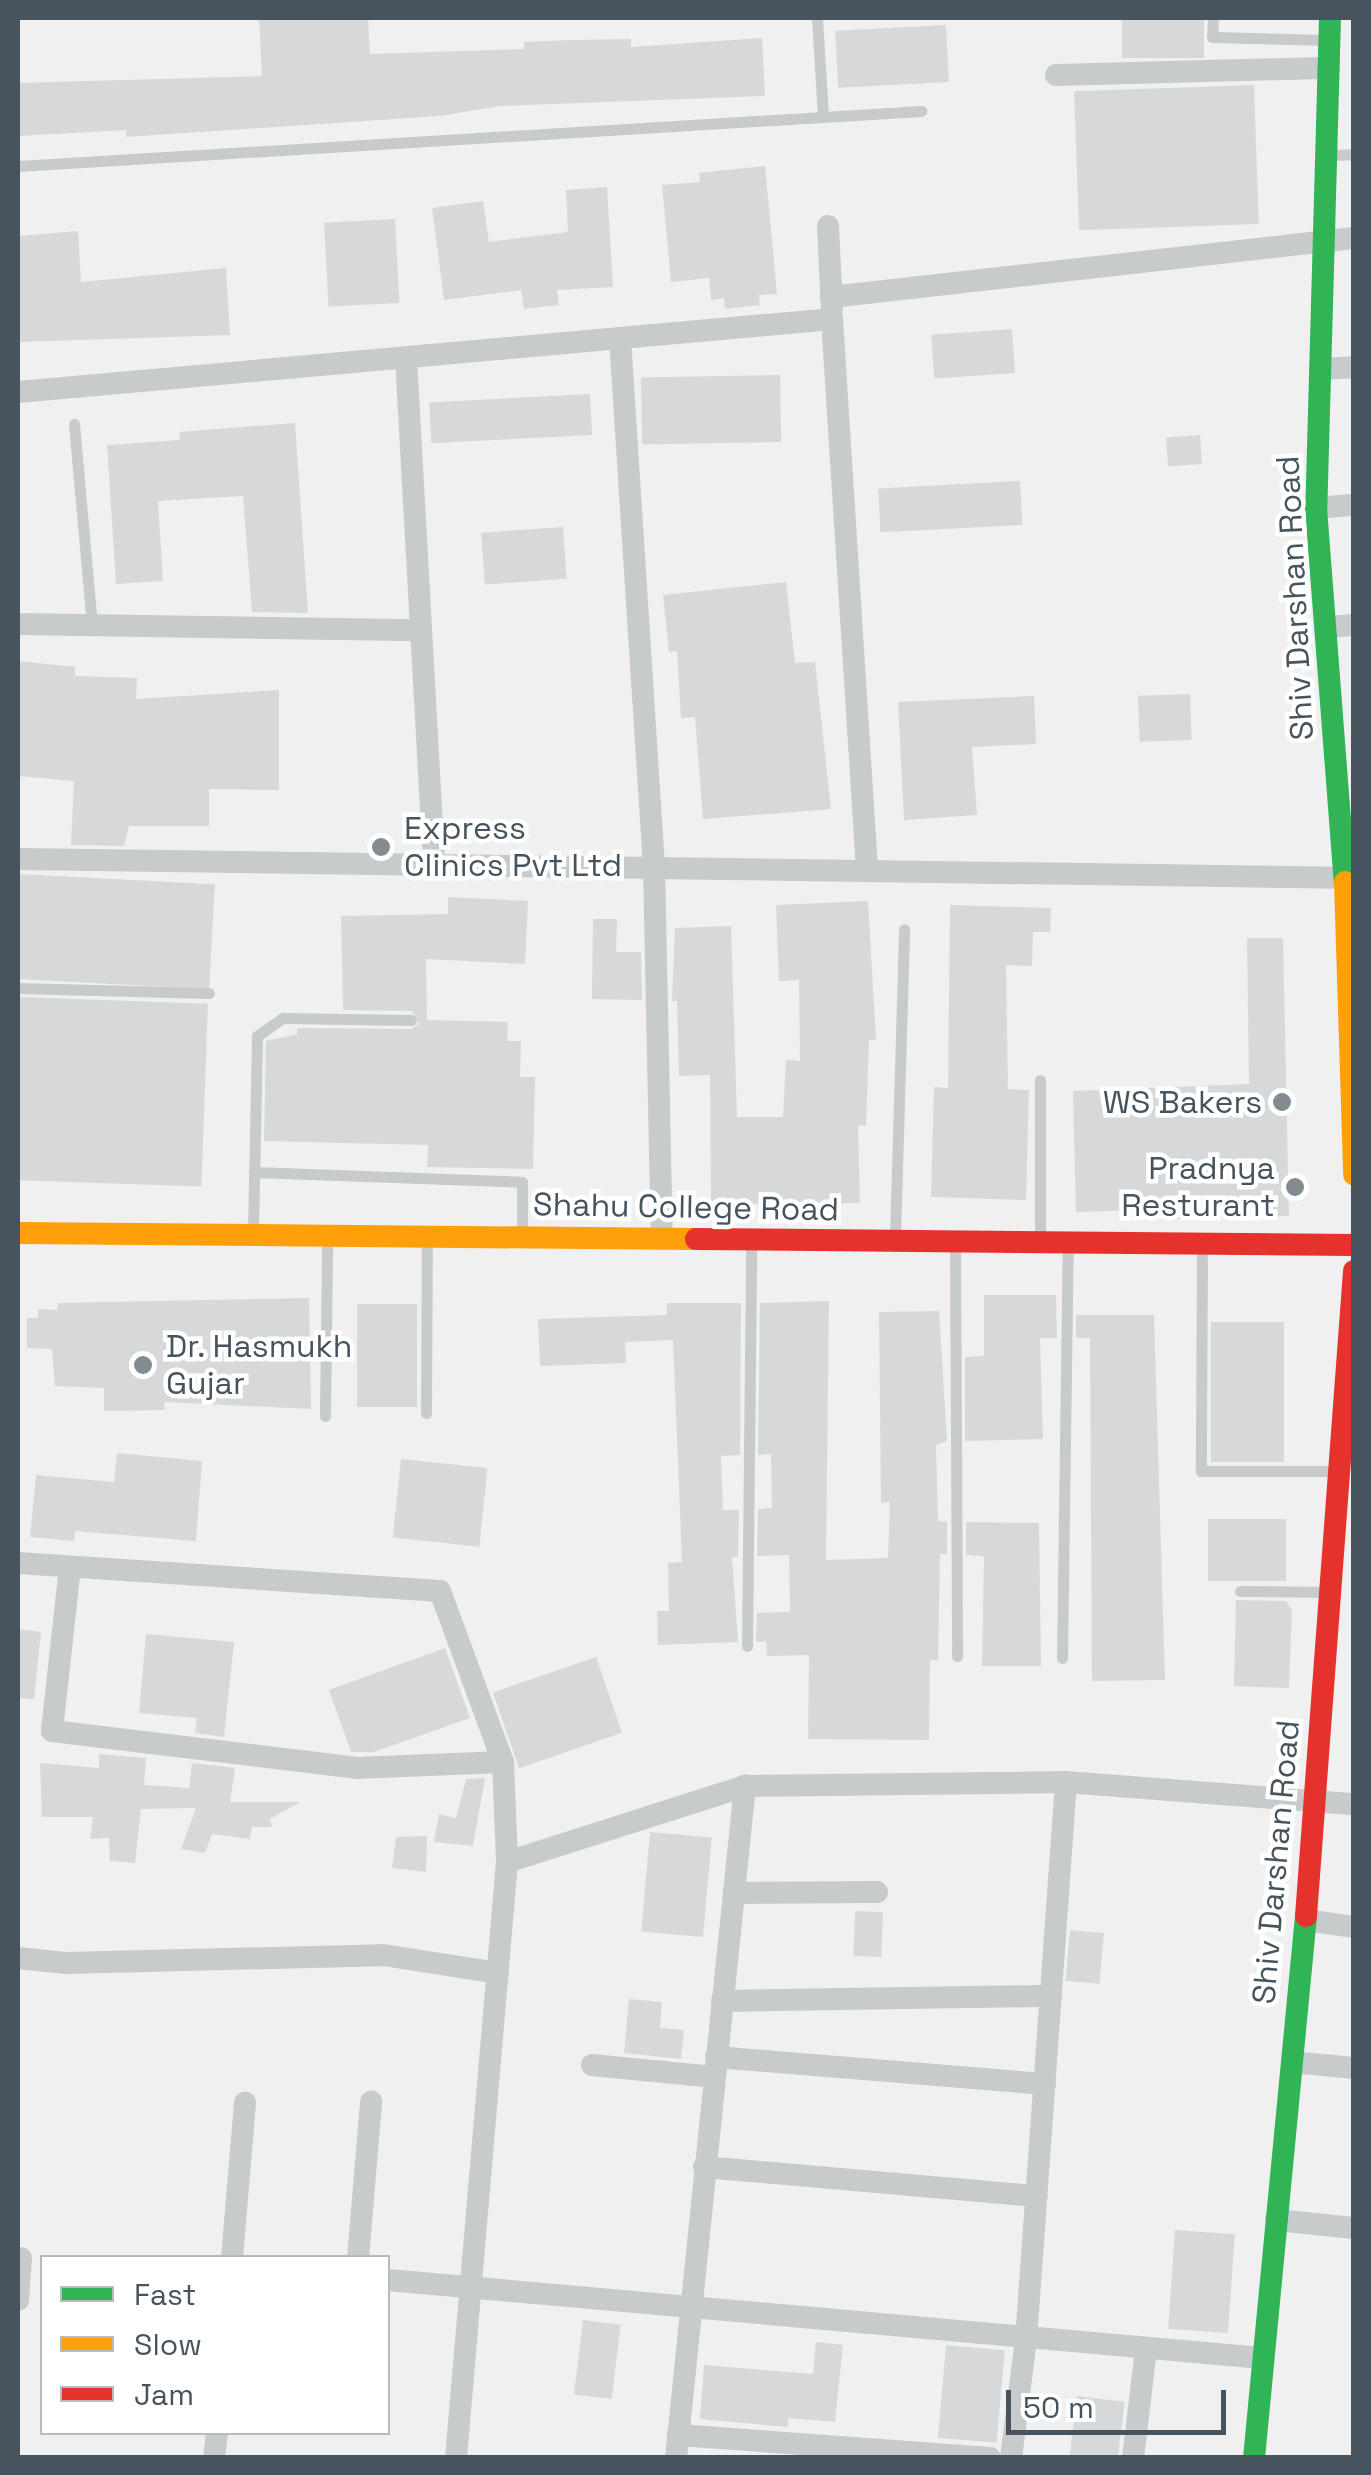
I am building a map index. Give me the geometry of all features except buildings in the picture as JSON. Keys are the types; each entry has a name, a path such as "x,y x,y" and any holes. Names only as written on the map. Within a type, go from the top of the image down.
{"street":[{"name":"Shiv Darshan Road","path":"1338,32 1329,68 1316,508 1326,627 1344,736 1354,1175"},
{"path":"1056,75 1329,68"},
{"path":"828,226 867,868"},
{"path":"18,392 620,338 1354,238"},
{"path":"620,338 654,866 662,1239"},
{"path":"406,358 434,862"},
{"path":"1320,369 1354,367"},
{"path":"1316,508 1354,504"},
{"path":"18,624 421,630"},
{"path":"1326,627 1354,624"},
{"path":"18,859 867,868 1349,878"},
{"name":"Shahu College Road","path":"18,1233 1068,1246 1354,1245"},
{"name":"Shiv Darshan Road","path":"1254,2458 1306,1920 1354,1271"},
{"path":"18,1564 440,1591 503,1762 507,1862 456,2458"},
{"path":"70,1567 52,1731 356,1768 503,1762"},
{"path":"507,1862 745,1786 1066,1782 1354,1804"},
{"path":"1011,2458 1026,2340 1066,1782"},
{"path":"745,1786 677,2446 990,2458"},
{"path":"734,1893 877,1892"},
{"path":"1306,1920 1354,1927"},
{"path":"18,1958 66,1963 383,1955 498,1972"},
{"path":"722,2002 1051,1996"},
{"path":"1292,2062 1354,2068"},
{"path":"592,2066 715,2067 1044,2084"},
{"path":"358,2255 371,2102"},
{"path":"232,2255 245,2103"},
{"path":"704,2167 1037,2196"},
{"path":"1276,2220 1354,2228"},
{"path":"18,2300 27,2259"},
{"path":"390,2280 1026,2340 1262,2358"},
{"path":"1133,2458 1146,2349"}],"lane":[{"path":"817,18 824,118"},
{"path":"1213,18 1212,37 1338,32"},
{"path":"18,166 921,111"},
{"path":"1326,156 1354,154"},
{"path":"74,424 92,626"},
{"path":"894,1242 904,929"},
{"path":"18,988 209,993"},
{"path":"253,1235 256,1036 283,1018 411,1020"},
{"path":"1040,1080 1040,1245"},
{"path":"254,1172 522,1182 522,1238"},
{"path":"325,1416 327,1236"},
{"path":"426,1413 427,1236"},
{"path":"747,1646 752,1240"},
{"path":"955,1242 957,1656"},
{"path":"1062,1658 1068,1246"},
{"path":"1202,1246 1200,1471 1338,1471"},
{"path":"1240,1592 1329,1592"}],"traffic: fast":[{"path":"1330,18 1316,508 1345,882"},
{"path":"1254,2458 1306,1916"}],"traffic: slow":[{"path":"1345,882 1354,1175"},
{"path":"18,1233 696,1239"}],"traffic: jam":[{"path":"696,1239 1354,1245"},
{"path":"1306,1916 1354,1271"}],"place":[{"name":"Express Clinics Pvt Ltd","path":"381,847"},
{"name":"WS Bakers","path":"1282,1102"},
{"name":"Pradnya Resturant","path":"1295,1187"},
{"name":"Dr. Hasmukh Gujar","path":"143,1365"}]}
